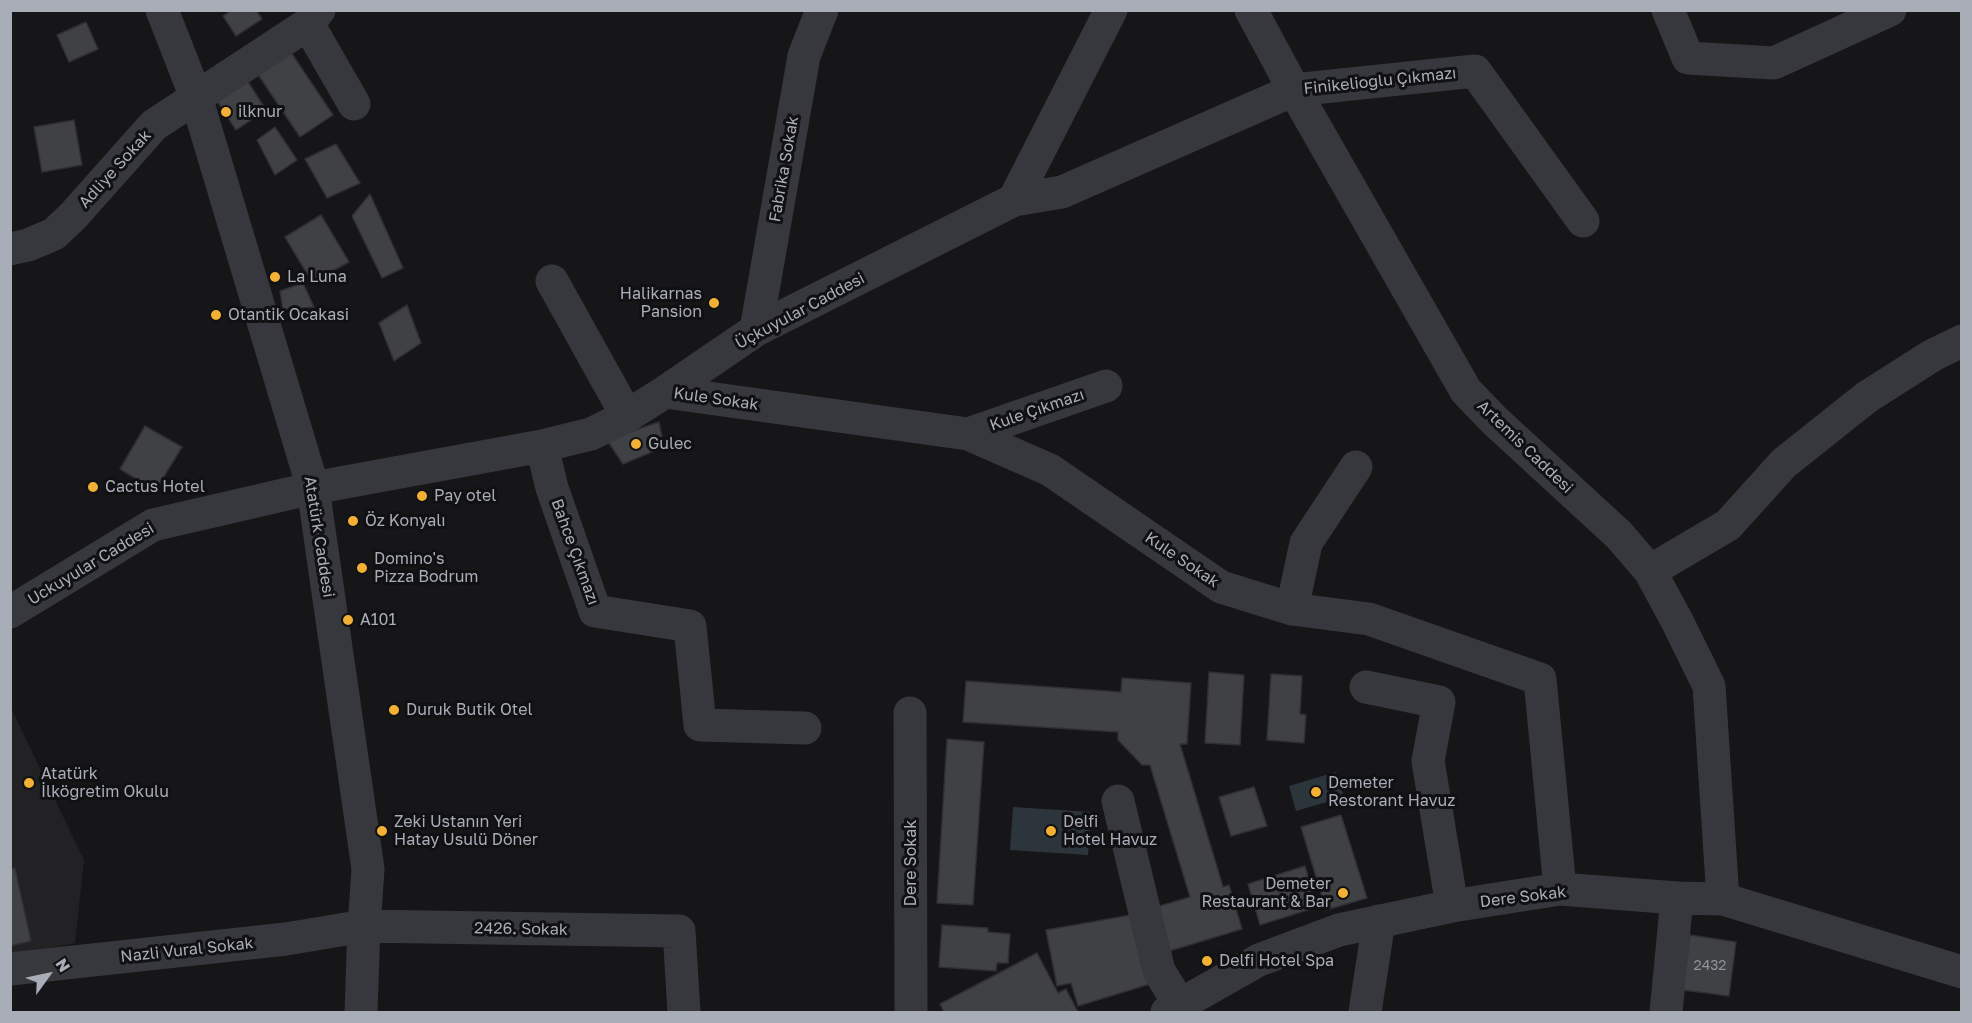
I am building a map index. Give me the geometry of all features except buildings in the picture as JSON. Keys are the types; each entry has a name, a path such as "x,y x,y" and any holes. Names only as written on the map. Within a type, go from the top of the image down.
{"street":[{"name":"Atatürk Caddesi","path":"162,10 196,97 313,488 368,869 362,1012"},
{"name":"Fabrika Sokak","path":"756,330 804,56 822,10"},
{"path":"1014,200 1111,10"},
{"name":"Artemis Caddesi","path":"1251,10 1294,90 1466,391 1494,420 1619,535 1650,571 1709,686 1723,899"},
{"path":"1668,10 1688,58 1774,63 1890,10"},
{"name":"Adliye Sokak","path":"11,244 28,245 54,234 73,216 154,125 313,17 354,104"},
{"name":"Finikelioglu Çıkmazı","path":"1014,200 1062,192 1294,90 1474,71 1582,221"},
{"name":"Üçkuyular Caddesi","path":"313,488 542,446 591,434 627,416 756,330 1014,200"},
{"path":"552,282 627,416"},
{"path":"1650,571 1728,525 1784,463 1867,397 1933,355 1962,341"},
{"name":"Kule Çıkmazı","path":"968,434 1106,386"},
{"name":"Kule Sokak","path":"665,392 968,434 1050,470 1221,587 1292,609 1369,619 1540,679 1560,889"},
{"name":"Bahce Çıkmazı","path":"542,446 552,488 596,611 690,626 700,725 805,728"},
{"path":"1292,609 1306,543 1356,467"},
{"name":"Uckuyular Caddesi","path":"10,612 153,525 313,488"},
{"path":"1366,687 1438,702 1428,761 1452,906"},
{"name":"Dere Sokak","path":"910,713 911,1012"},
{"path":"1118,801 1159,971 1173,1009"},
{"name":"Dere Sokak","path":"1173,1009 1259,960 1339,930 1452,906 1560,889 1677,898 1723,899 1962,972"},
{"path":"1666,1012 1677,898"},
{"path":"1365,1012 1379,921"},
{"name":"2426. Sokak","path":"364,926 679,932 684,1012"},
{"name":"Nazli Vural Sokak","path":"10,969 286,939 364,926"}],"shaded area":[{"name":"Atatürk İlköğretim Okulu","path":"10,706 84,860 75,943 11,955"},
{"name":"Demeter Restorant Havuz","path":"1336,772 1344,797 1296,811 1289,786"},
{"name":"Delfi Hotel Havuz","path":"1013,807 1091,812 1088,855 1010,850"}],"place":[{"name":"ilknur","path":"226,112"},
{"name":"La Luna","path":"275,277"},
{"name":"Halikarnas Pansion","path":"714,303"},
{"name":"Otantik Ocakasi","path":"216,315"},
{"name":"Gulec","path":"636,444"},
{"name":"Cactus Hotel","path":"93,487"},
{"name":"Pay otel","path":"422,496"},
{"name":"Öz Konyalı","path":"353,521"},
{"name":"Domino's Pizza Bodrum","path":"362,568"},
{"name":"A101","path":"348,620"},
{"name":"Duruk Butik Otel","path":"394,710"},
{"name":"Atatürk İlköğretim Okulu","path":"29,783"},
{"name":"Demeter Restorant Havuz","path":"1316,792"},
{"name":"Zeki Ustanın Yeri Hatay Usulü Döner","path":"382,831"},
{"name":"Delfi Hotel Havuz","path":"1051,831"},
{"name":"Demeter Restaurant & Bar","path":"1343,893"},
{"name":"Delfi Hotel Spa","path":"1207,961"}]}
